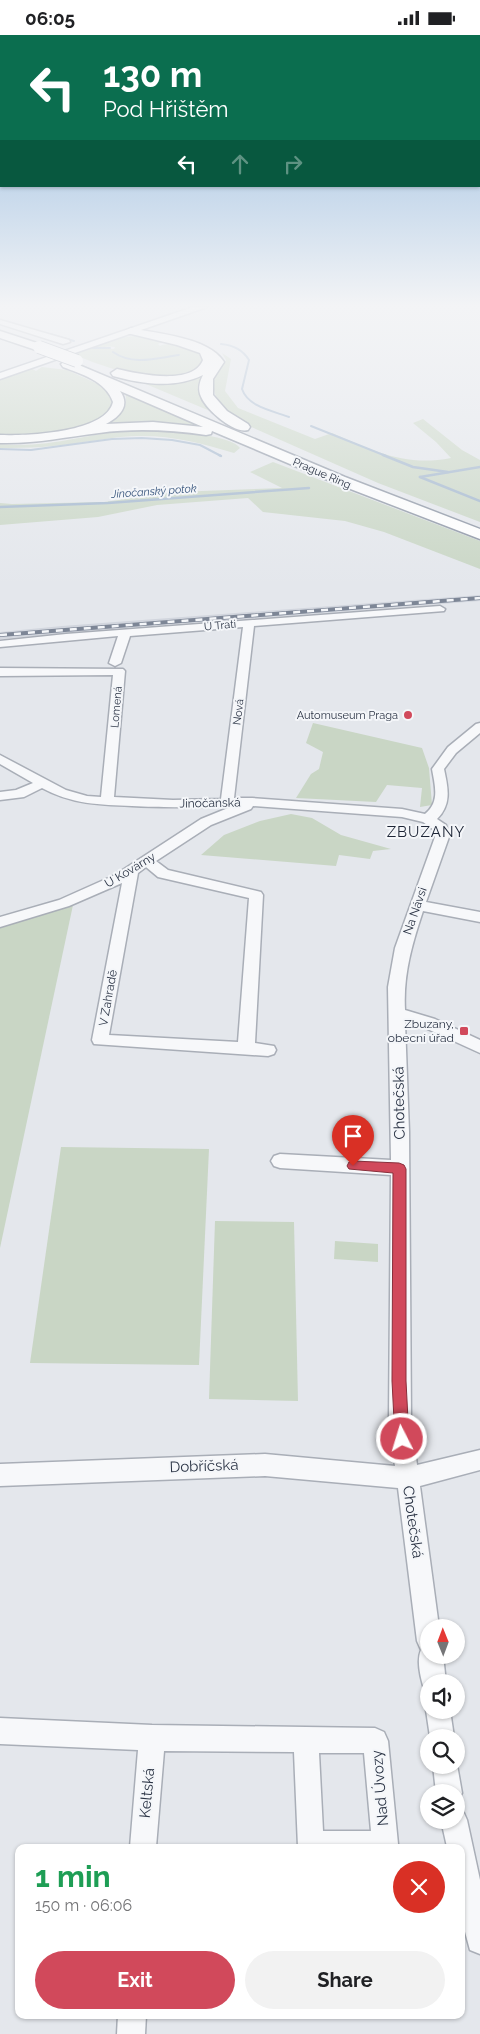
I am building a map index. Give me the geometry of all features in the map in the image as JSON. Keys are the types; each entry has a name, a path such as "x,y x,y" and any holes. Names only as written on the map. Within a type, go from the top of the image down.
{"highway":[{"path":"73,433 109,417 116,410 119,400"},
{"name":"Prague Ring","path":"160,400 388,499 480,534"},
{"path":"210,400 223,414 269,446"},
{"path":"0,439 33,439 127,427 175,427 206,431 269,446"},
{"name":"Prague Ring","path":"269,446 480,526"}],"street":[{"name":"U Trati","path":"0,644 440,609"},
{"name":"Nová","path":"227,802 249,623"},
{"path":"115,663 125,633"},
{"name":"Lomená","path":"0,672 119,671 107,802"},
{"path":"428,819 438,811 442,803 438,769 452,750 480,727"},
{"name":"Jinočanská","path":"0,759 42,783 70,796 107,802 173,804 252,802 402,813 428,819"},
{"path":"0,795 19,794 42,783"},
{"name":"U Kovárny","path":"0,923 64,903 120,879 206,822 252,802"},
{"name":"Na Návsi","path":"396,1013 396,987 399,967 417,905 442,837 441,828 428,819"},
{"path":"147,861 162,874 256,895 246,1049"},
{"name":"V Zahradě","path":"131,871 100,1041 268,1050"},
{"path":"417,905 480,917"},
{"path":"396,1013 429,1023 480,1047"},
{"name":"Chotečská","path":"396,1013 400,1420 426,1619"},
{"path":"280,1161 399,1169"},
{"name":"Dobříčská","path":"3,1478 256,1465 348,1475 407,1478 480,1460"},
{"name":"Nad Úvozy","path":"0,1731 152,1737 375,1741 385,1844 310,1844 306,1740"},
{"name":"Keltská","path":"143,1844 152,1737"},
{"path":"456,1829 459,1844"},
{"path":"465,1873 480,1940"},
{"path":"130,2034 132,2019"}],"shaded area":[{"path":"480,595 480,601 0,639 0,632 62,626"}],"green space":[{"path":"0,400 112,400 113,403 106,414 80,428 45,434 0,434"},
{"path":"126,400 142,400 207,429 98,428 119,414"},
{"path":"185,400 204,400 210,411"},
{"path":"218,400 232,400 238,408 315,439 332,433 362,446 404,459 434,460 451,458 436,442 413,423 423,419 462,450 480,460 480,522 378,483 249,426"},
{"path":"130,430 171,431 206,435 221,438 240,448 234,453 186,440 137,436 52,446 0,448 0,444 49,443"},
{"path":"273,462 480,541 480,569 384,532 345,521 263,512 248,498 157,505 98,517 0,525 0,503 104,502 175,492 282,488 250,472"},
{"path":"313,723 422,748 429,768 432,805 420,807 422,788 387,785 376,802 296,798 311,774 319,769 323,752 306,743"},
{"path":"291,814 312,818 341,835 391,849 373,851 370,859 339,855 336,866 201,855 224,835 260,821"},
{"path":"73,905 0,1248 0,926"},
{"path":"61,1147 209,1149 199,1365 30,1363"},
{"path":"215,1221 294,1222 298,1401 209,1399"},
{"path":"335,1241 378,1244 378,1262 334,1259"}],"waterway":[{"path":"250,400 255,404 289,417"},
{"path":"311,426 386,456"},
{"path":"0,449 31,450 112,439 142,438 172,440 200,445 221,456 219,455"},
{"path":"383,455 413,467 448,472"},
{"name":"Jinočanský potok","path":"480,467 420,477 480,501"},
{"name":"Jinočanský potok","path":"0,507 108,503 309,488"}],"railway":[{"path":"0,635 480,598"}],"place":[{"name":"Automuseum Praga","path":"408,715"},
{"name":"Zbuzany, obecní úřad","path":"464,1031"}],"district":[{"name":"ZBUZANY","path":"426,832"}],"route":[{"path":"353,1166 399,1169 399,1381 402,1439"}]}
